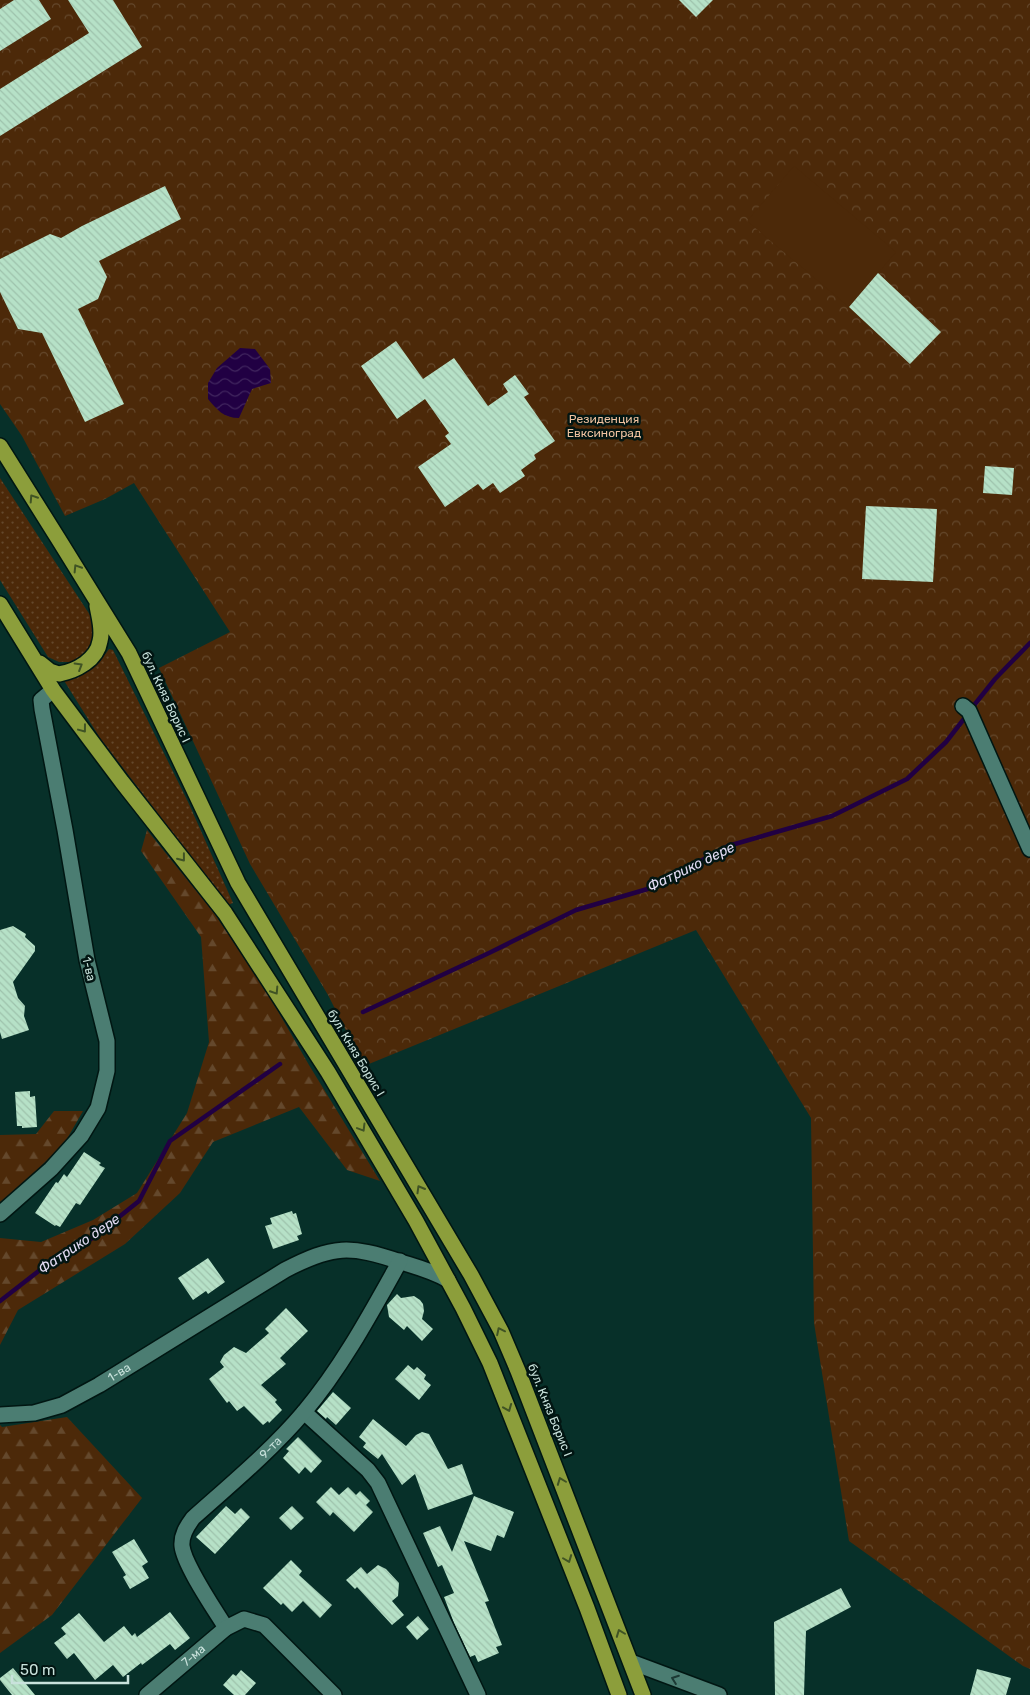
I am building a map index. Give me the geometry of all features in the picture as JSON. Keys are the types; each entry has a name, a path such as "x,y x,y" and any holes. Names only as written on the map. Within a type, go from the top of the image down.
{"highway":[{"name":"бул. Княз Борис I","path":"0,446 128,653 238,883 471,1275 501,1331 543,1432 642,1695"},
{"path":"36,661 50,671 59,674 78,668 91,658 98,649 101,640 95,597"},
{"path":"0,604 53,690 225,914 328,1072 380,1156 448,1280 490,1363 583,1598 619,1695"}],"street":[{"name":"1-ва","path":"0,1214 51,1169 81,1136 98,1108 107,1071 106,1041 87,960 42,709 41,700 53,690"},
{"path":"963,706 969,711 1030,849"},
{"name":"1-ва","path":"0,1415 34,1413 62,1405 100,1385 285,1270 326,1252 359,1250 377,1254 434,1272 448,1280"},
{"name":"9-та","path":"226,1628 187,1563 182,1546 184,1530 193,1518 268,1451 304,1412 350,1348 400,1261"},
{"path":"304,1412 368,1470 378,1483 478,1695"},
{"name":"7-ма","path":"147,1695 226,1628 244,1619 264,1625 334,1695"},
{"path":"631,1662 719,1695"}],"green space":[{"name":"Резиденция Евксиноград","path":"0,0 1030,0 1030,1669 1023,1666 849,1541 814,1323 811,1118 696,930 364,1066 328,995 250,864 159,668 230,632 134,483 105,499 65,516 22,436 0,404"},
{"path":"794,166 896,252 849,307 747,221"},
{"path":"0,478 90,615 94,630 94,641 89,651 78,662 59,662 48,657 0,580"},
{"path":"109,649 113,650 189,804 233,903 228,905 100,738 63,679 89,670 99,662"},
{"path":"147,830 214,913 261,982 380,1181 347,1170 299,1107 213,1142 180,1193 125,1244 18,1310 0,1345 0,1238 41,1242 93,1220 137,1193 187,1113 209,1042 201,937 141,851"},
{"path":"54,1111 83,1111 64,1144 18,1188 0,1202 0,1135 36,1134"},
{"path":"67,1417 142,1498 52,1615 0,1653 0,1425 2,1427"}],"water":[{"path":"240,348 255,349 270,369 271,383 252,389 239,418 234,418 218,410 208,399 208,383 217,368"}],"building":[{"path":"14,0 39,0 51,19 0,51 0,9"},
{"path":"68,0 113,0 142,47 0,136 0,89 89,33"},
{"path":"679,0 713,0 696,17"},
{"path":"165,186 181,219 99,261 107,277 98,299 78,309 124,404 85,422 42,333 18,329 0,292 0,259 50,234 61,238"},
{"path":"878,273 941,332 910,364 849,307"},
{"path":"396,341 423,379 454,358 488,406 508,392 503,384 515,375 529,394 524,397 555,441 534,455 536,459 521,470 525,476 500,493 493,483 483,490 478,484 445,507 418,467 451,444 445,436 449,433 425,399 397,419 361,366"},
{"path":"985,466 1014,468 1012,495 983,493"},
{"path":"866,506 937,509 933,582 862,579"},
{"path":"13,926 26,934 25,937 35,946 35,951 13,982 18,998 25,1006 24,1016 29,1030 2,1039 0,1032 0,930"},
{"path":"30,1091 30,1097 35,1096 37,1127 22,1128 22,1126 17,1126 15,1092"},
{"path":"84,1152 101,1163 99,1165 105,1168 80,1205 76,1203 60,1227 55,1226 35,1213 56,1182 58,1183 64,1174 67,1177"},
{"path":"292,1211 293,1214 296,1213 302,1234 297,1236 299,1240 273,1249 265,1226 272,1224 270,1218"},
{"path":"208,1258 225,1282 208,1294 206,1291 193,1300 178,1278"},
{"path":"397,1294 401,1298 414,1296 423,1304 422,1319 433,1329 422,1341 407,1326 404,1330 389,1317 387,1305"},
{"path":"286,1308 308,1331 280,1358 286,1364 261,1385 277,1400 275,1402 282,1410 269,1423 268,1421 263,1425 244,1406 237,1411 229,1401 227,1403 209,1379 224,1367 220,1362 224,1355 234,1347 246,1353 269,1333 265,1329"},
{"path":"408,1365 414,1370 417,1367 426,1375 424,1379 431,1385 419,1400 395,1379"},
{"path":"333,1392 351,1408 336,1425 317,1411"},
{"path":"373,1419 406,1446 416,1435 422,1432 429,1434 448,1469 462,1464 473,1494 428,1510 415,1474 402,1485 382,1454 378,1459 363,1447 366,1443 359,1437"},
{"path":"298,1437 322,1461 311,1473 305,1467 299,1474 283,1458 289,1451 286,1449"},
{"path":"331,1487 339,1495 348,1487 356,1495 360,1491 370,1501 366,1505 373,1512 354,1532 333,1512 330,1516 316,1502"},
{"path":"474,1496 514,1512 504,1538 497,1535 491,1551 464,1541 489,1601 485,1602 502,1645 496,1647 499,1653 478,1662 475,1655 470,1657 454,1623 444,1597 454,1593 442,1565 438,1567 423,1533 440,1526 452,1552"},
{"path":"226,1506 235,1514 241,1508 250,1517 215,1554 196,1537"},
{"path":"292,1506 304,1518 291,1530 279,1518"},
{"path":"134,1539 148,1562 142,1566 149,1578 130,1589 123,1577 126,1575 112,1552"},
{"path":"291,1560 302,1571 299,1575 332,1605 320,1618 303,1601 292,1612 283,1603 281,1605 263,1588"},
{"path":"378,1565 386,1569 399,1583 398,1596 392,1601 404,1615 392,1625 357,1587 355,1589 346,1580 361,1567 367,1574"},
{"path":"841,1588 851,1607 806,1631 804,1695 775,1695 774,1622"},
{"path":"170,1612 190,1638 175,1650 170,1644 123,1677 113,1665 95,1680 74,1653 67,1659 54,1643 66,1634 61,1628 79,1613 104,1642 124,1626 132,1636 135,1633 137,1637"},
{"path":"418,1616 429,1629 417,1640 406,1627"},
{"path":"13,1668 35,1695 12,1695 0,1678"},
{"path":"977,1669 1011,1678 1006,1695 970,1695"},
{"path":"241,1670 256,1683 245,1695 234,1695 223,1685 233,1674 236,1676"}],"waterway":[{"name":"Фатрико дере","path":"971,709 995,679 1030,643"},
{"name":"Фатрико дере","path":"363,1012 576,910 651,888 728,846 832,816 907,779 946,742 967,715"},
{"name":"Фатрико дере","path":"0,1301 40,1270 94,1237 139,1201 170,1141 280,1064"}]}
